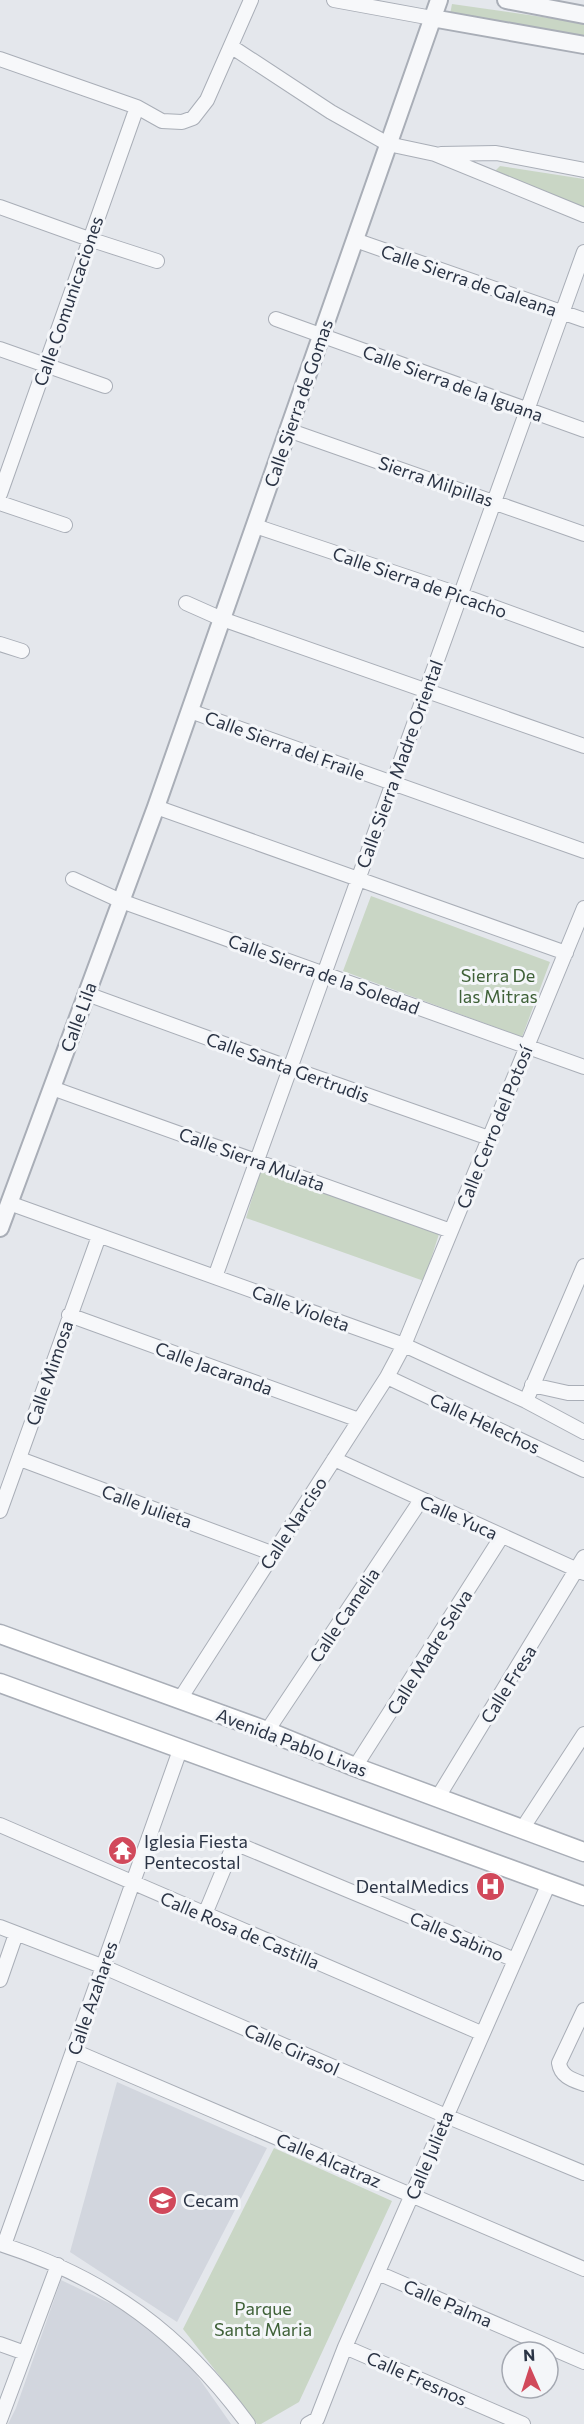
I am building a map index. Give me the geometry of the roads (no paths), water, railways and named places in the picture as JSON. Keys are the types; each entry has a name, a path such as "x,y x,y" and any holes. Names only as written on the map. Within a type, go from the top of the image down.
{"main road":[{"name":"Avenida Pablo Livas","path":"0,1634 267,1731 356,1767 584,1852"},
{"path":"0,1683 584,1896"}],"street":[{"path":"0,59 137,107 162,121 182,122 193,118 207,100 251,0"},
{"path":"334,0 584,45"},
{"name":"Calle Sierra de Gomas","path":"156,807 439,0"},
{"path":"506,0 584,15"},
{"path":"232,47 331,112 388,144 435,154 584,215"},
{"name":"Calle Comunicaciones","path":"0,494 137,107"},
{"path":"435,154 496,153 584,170"},
{"path":"0,207 157,261"},
{"name":"Calle Sierra de Galeana","path":"355,240 584,320"},
{"name":"Calle Sierra Madre Oriental","path":"215,1277 584,252"},
{"name":"Calle Sierra de la Iguana","path":"276,319 584,430"},
{"path":"0,349 105,386"},
{"name":"Sierra Milpillas","path":"288,430 584,534"},
{"path":"0,503 66,525"},
{"name":"Calle Sierra de Picacho","path":"255,526 461,595 584,640"},
{"path":"186,603 222,619 584,746"},
{"path":"0,644 22,651"},
{"name":"Calle Sierra del Fraile","path":"190,711 584,851"},
{"path":"156,807 566,953"},
{"name":"Calle Lila","path":"0,1228 156,807"},
{"name":"Calle Sierra de la Soledad","path":"73,879 121,901 584,1067"},
{"name":"Calle Cerro del Potosí","path":"404,1345 584,908"},
{"name":"Calle Santa Gertrudis","path":"87,993 489,1138"},
{"name":"Calle Sierra Mulata","path":"52,1088 451,1231"},
{"name":"Calle Violeta","path":"9,1203 404,1345 526,1401 584,1432"},
{"name":"Calle Mimosa","path":"0,1511 99,1236"},
{"path":"526,1401 584,1266"},
{"name":"Calle Jacaranda","path":"69,1315 359,1420"},
{"name":"Calle Narciso","path":"180,1699 387,1377 404,1345"},
{"name":"Calle Helechos","path":"387,1377 583,1466"},
{"path":"532,1385 568,1393 584,1393"},
{"name":"Calle Julieta","path":"20,1459 274,1554"},
{"name":"Calle Yuca","path":"334,1459 581,1572"},
{"name":"Calle Camelia","path":"267,1731 421,1500"},
{"name":"Calle Madre Selva","path":"356,1767 502,1536"},
{"name":"Calle Fresa","path":"438,1797 581,1572 584,1557"},
{"path":"522,1829 584,1734"},
{"name":"Calle Azahares","path":"2,2244 74,2051 131,1883 180,1750"},
{"name":"Calle Rosa de Castilla","path":"0,1825 482,2033"},
{"name":"Calle Sabino","path":"205,1914 232,1849 242,1846 515,1960"},
{"name":"Calle Julieta","path":"318,2422 345,2347 549,1883"},
{"name":"Calle Girasol","path":"0,1927 104,1967 446,2116 584,2173"},
{"path":"0,1980 16,1934"},
{"path":"584,2010 561,2058 560,2067 567,2077 584,2084"},
{"name":"Calle Alcatraz","path":"74,2051 584,2269"},
{"path":"2,2244 58,2265 119,2297 164,2330 218,2386 248,2424"},
{"path":"0,2420 58,2265"},
{"name":"Calle Palma","path":"378,2273 584,2362"},
{"path":"0,2344 25,2353"},
{"name":"Calle Fresnos","path":"345,2347 523,2424"}],"place":[{"name":"Iglesia Fiesta Pentecostal","path":"123,1851"},
{"name":"DentalMedics","path":"490,1886"},
{"name":"Cecam","path":"162,2200"}],"park label":[{"name":"Sierra De las Mitras","path":"498,985"},
{"name":"Parque Santa Maria","path":"263,2318"}]}
